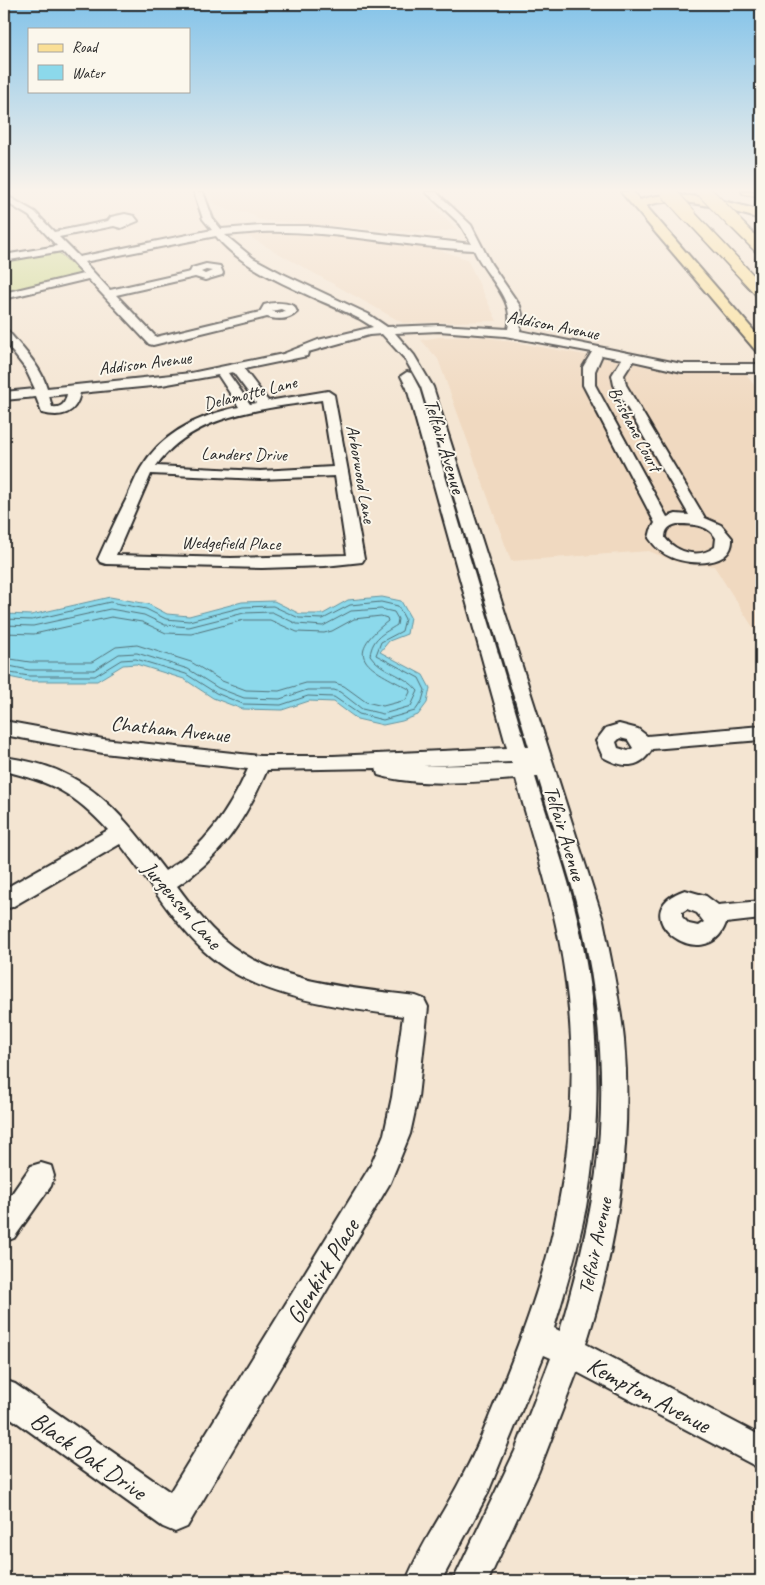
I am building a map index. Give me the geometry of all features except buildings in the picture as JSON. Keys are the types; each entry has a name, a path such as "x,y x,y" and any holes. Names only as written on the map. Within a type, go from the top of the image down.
{"highway":[{"path":"737,266 761,292"}],"main road":[{"path":"691,266 761,348"}],"street":[{"path":"81,266 153,341 267,314"},
{"name":"Telfair Avenue","path":"245,266 352,318 377,333 407,353 427,387 592,920 610,1026 613,1074 612,1147 604,1216 589,1284 570,1352 508,1508 470,1581"},
{"path":"487,266 513,302 518,322 513,334"},
{"path":"107,294 195,274"},
{"path":"4,296 90,275"},
{"name":"Addison Avenue","path":"4,396 162,381 236,368 290,354 330,349 377,333 439,328 513,334 652,363 699,369 761,368"},
{"path":"4,332 38,379 44,406 47,410 53,412 69,408 72,404 74,388"},
{"name":"Telfair Avenue","path":"377,333 395,355 413,388 566,917 577,976 582,1023 584,1082 581,1134 572,1207 555,1276 537,1335 476,1484 423,1581"},
{"name":"Brisbane Court","path":"598,352 588,366 589,385 663,524 657,532 657,538 669,551 680,555 696,558 711,556 719,552 723,547 722,535 708,524 699,520 619,380 618,375 629,358"},
{"name":"Addison Avenue","path":"652,363 738,363 761,358"},
{"path":"236,368 265,406"},
{"path":"221,370 247,409"},
{"name":"Delamotte Lane","path":"106,559 147,470 163,449 174,439 206,421 247,409 328,395"},
{"name":"Arborwood Lane","path":"328,395 356,559"},
{"path":"611,425 643,425"},
{"name":"Landers Drive","path":"147,470 260,475 341,471"},
{"path":"663,524 676,519 699,520"},
{"name":"Wedgefield Place","path":"106,559 243,565 303,564 356,559"},
{"name":"Chatham Avenue","path":"4,728 103,746 260,762 333,763 414,774 452,776 542,760"},
{"path":"642,743 761,733"},
{"path":"162,884 182,873 200,858 226,831 243,803 260,762"},
{"name":"Jurgensen Lane","path":"4,764 33,770 58,779 81,792 104,812 198,928 223,953 250,970 280,982 318,993 416,1007"},
{"path":"4,900 121,833"},
{"path":"713,915 761,910"},
{"name":"Glenkirk Place","path":"175,1515 381,1174 398,1134 405,1097 416,1007"},
{"path":"4,1228 41,1176"},
{"name":"Kempton Avenue","path":"537,1335 761,1453"},
{"name":"Black Oak Drive","path":"4,1395 175,1515"}],"shaded area":[{"path":"301,266 470,266 497,321 403,323"},
{"path":"439,337 485,337 664,369 744,371 761,395 761,640 714,566 676,562 649,551 511,561 438,359 421,340"}],"green space":[{"path":"4,266 73,266 83,275 4,294"}],"water":[{"path":"110,597 148,604 167,614 189,616 242,602 274,601 300,614 323,614 348,600 382,597 401,601 410,617 407,634 389,641 380,652 423,675 430,688 427,703 418,715 383,725 357,719 334,702 309,701 282,710 242,709 213,698 184,679 136,664 123,665 97,681 28,681 4,676 4,614 31,615"}]}
